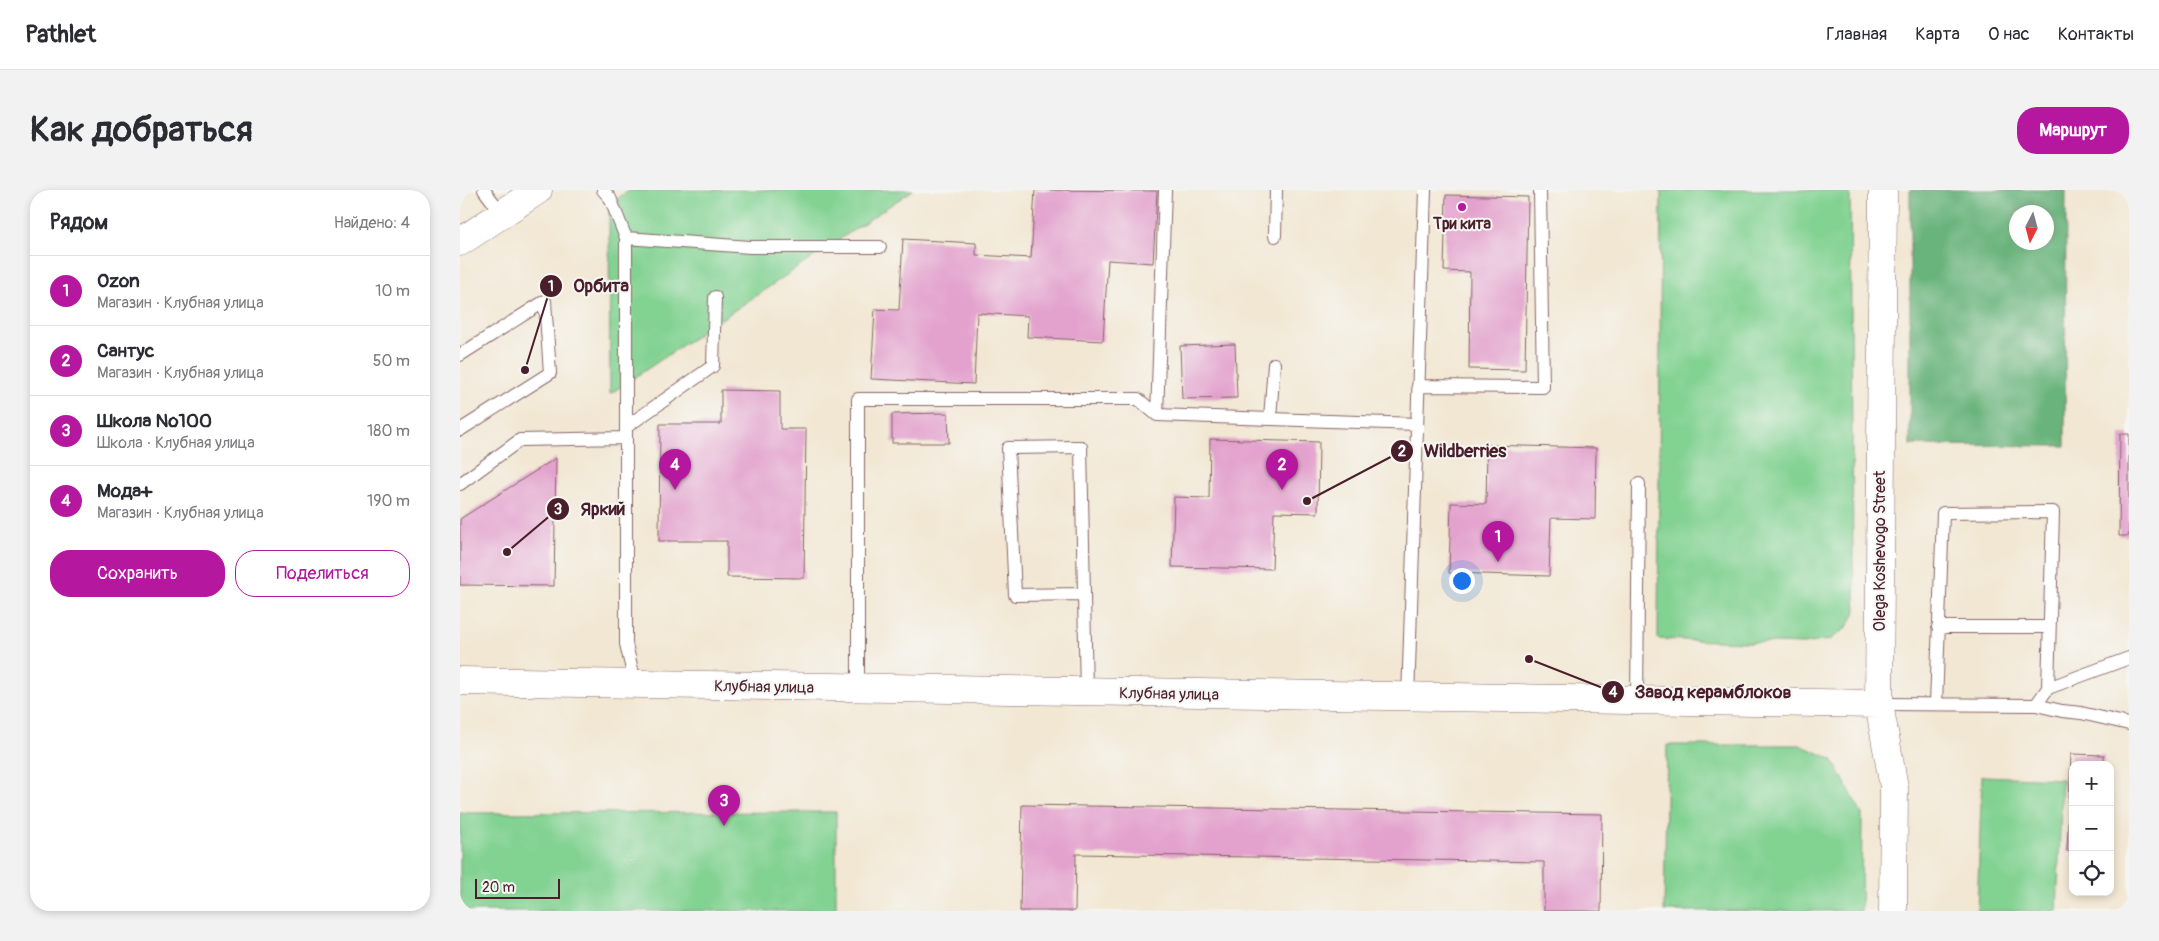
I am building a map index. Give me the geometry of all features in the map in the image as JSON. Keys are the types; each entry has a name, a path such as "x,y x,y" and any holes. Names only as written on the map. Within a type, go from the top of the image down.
{"main road":[{"path":"460,242 538,190"},
{"name":"Olega Koshevogo Street","path":"1883,190 1879,704 1894,787 1894,911"},
{"name":"Клубная улица","path":"460,681 1637,702 1879,704"}],"lane":[{"path":"484,190 502,214"},
{"path":"603,190 610,198 626,238 626,644 635,683"},
{"path":"1157,415 1165,190"},
{"path":"1275,236 1276,190"},
{"path":"1408,698 1425,190"},
{"path":"1418,386 1543,387 1540,190"},
{"path":"626,238 750,247 880,247"},
{"path":"460,484 520,440 626,432 713,366 715,297"},
{"path":"460,355 546,301 550,373 460,430"},
{"path":"1270,419 1274,364"},
{"path":"858,689 858,399 1138,399 1157,415 1417,424"},
{"path":"1084,594 1015,595 1008,448 1081,448 1084,594 1086,693"},
{"path":"1637,702 1639,484"},
{"path":"1936,704 1943,513 2053,512 2048,688 2036,705"},
{"path":"1938,627 2049,627"},
{"path":"2048,688 2129,658"},
{"path":"1879,704 2036,705 2062,711 2081,712 2129,724"}],"green space":[{"path":"630,190 913,190 610,394 609,204"},
{"path":"1661,190 1850,190 1853,566 1856,611 1847,627 1830,640 1803,644 1658,639"},
{"path":"1910,190 2066,190 2065,446 1910,445"},
{"path":"1667,745 1800,745 1832,759 1862,814 1861,911 1664,911"},
{"path":"1982,776 2062,779 2057,911 1977,911"},
{"path":"836,812 836,911 460,911 460,813"}],"building":[{"path":"1035,190 1157,191 1153,263 1108,260 1103,341 1027,337 1028,316 977,313 974,384 871,379 875,309 899,310 903,239 976,243 976,255 1031,258"},
{"path":"1446,195 1528,197 1525,370 1469,369 1470,272 1444,271"},
{"path":"1235,344 1237,398 1182,399 1180,346"},
{"path":"721,390 780,391 780,429 806,429 804,578 727,577 727,541 659,541 660,424 721,424"},
{"path":"948,413 949,443 892,443 892,414"},
{"path":"2120,434 2129,434 2129,536 2119,536"},
{"path":"1210,439 1319,442 1318,513 1274,512 1272,569 1172,567 1174,497 1209,498"},
{"path":"1487,445 1596,448 1595,519 1551,518 1549,576 1449,573 1451,503 1486,504"},
{"path":"556,458 554,586 460,585 460,519"},
{"path":"2071,754 2104,755 2104,761 2071,761"},
{"path":"2069,802 2069,851 2067,851"},
{"path":"1022,805 1602,814 1601,911 1544,911 1544,862 1076,854 1075,911 1020,911"}],"place":[{"name":"Три кита","path":"1462,207"},
{"name":"Орбита","path":"525,370"},
{"name":"Мода+","path":"675,490"},
{"name":"Сантус","path":"1282,490"},
{"name":"Wildberries","path":"1307,501"},
{"name":"Яркий","path":"507,552"},
{"name":"Ozon","path":"1498,562"},
{"name":"Завод керамблоков","path":"1529,659"},
{"name":"Школа №100","path":"724,826"}]}
